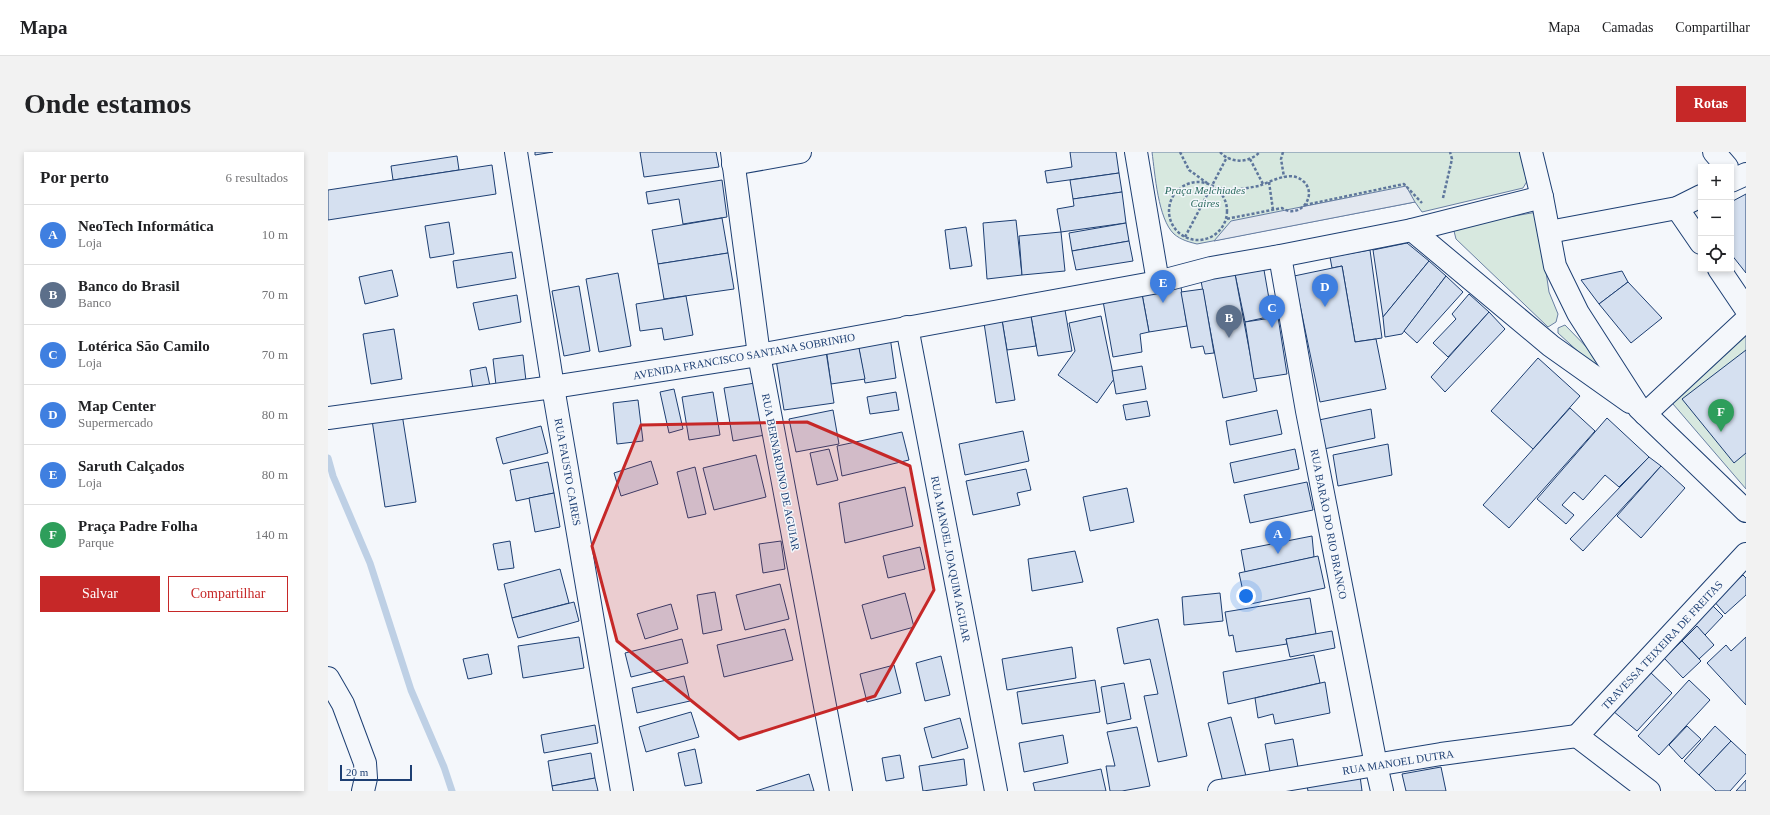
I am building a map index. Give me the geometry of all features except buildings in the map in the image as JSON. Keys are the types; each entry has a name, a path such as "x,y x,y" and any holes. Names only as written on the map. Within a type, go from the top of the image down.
{"street":[{"name":"RUA FAUSTO CAIRES","path":"516,152 553,387 622,791"},
{"path":"732,158 800,152"},
{"path":"1136,152 1158,282 1211,268 1412,230 1542,197"},
{"path":"1531,152 1542,197 1555,266 1578,313 1642,411"},
{"path":"1714,152 1724,164"},
{"name":"RUA BERNARDINO DE AGUIAR","path":"732,158 758,355 841,791"},
{"path":"1549,232 1677,208 1698,198"},
{"path":"1677,208 1698,239"},
{"path":"1412,230 1550,346 1642,411 1746,511"},
{"name":"RUA BARÃO DO RIO BRANCO","path":"1280,256 1307,411 1382,791"},
{"path":"1721,272 1746,309"},
{"name":"AVENIDA FRANCISCO SANTANA SOBRINHO","path":"336,417 553,387 758,355 1158,282"},
{"path":"1642,411 1746,320"},
{"name":"RUA MANOEL JOAQUIM AGUIAR","path":"907,328 996,791"},
{"name":"TRAVESSA TEIXEIRA DE FREITAS","path":"1577,736 1746,554"},
{"path":"328,678 343,704 365,763 366,778 363,791"},
{"path":"1577,736 1649,791"},
{"name":"RUA MANOEL DUTRA","path":"1219,791 1441,754 1577,736"}],"path":[{"path":"1180,152 1190,170 1216,188 1223,195 1227,204 1226,219 1220,231 1212,237 1203,240 1194,240 1185,237 1177,231 1172,223 1169,213 1170,204 1174,195 1180,188 1188,183 1208,183"},
{"path":"1220,152 1227,157 1239,161 1250,159 1260,152"},
{"path":"1283,152 1281,159 1284,177"},
{"path":"1442,203 1452,160 1450,152"},
{"path":"1185,237 1227,157"},
{"path":"1250,159 1263,184"},
{"path":"1216,188 1238,190 1284,177 1294,176 1306,184 1309,193 1305,205"},
{"path":"1269,182 1273,210"},
{"path":"1226,219 1282,208 1289,211 1295,211 1305,205 1404,184 1426,207"}],"highlighted area":[{"path":"807,422 910,466 934,590 875,696 739,739 617,641 592,546 641,425"}],"green space":[{"name":"Praça Melchiades Caires","path":"1152,152 1521,152 1529,178 1523,188 1422,212 1415,202 1197,244 1179,238 1174,234 1164,218 1158,196"},
{"path":"1537,212 1549,292 1558,314 1556,322 1548,327 1456,239 1454,231 1458,226"},
{"path":"1565,325 1601,362 1599,367 1595,367 1558,333 1558,328"},
{"path":"1746,331 1746,489 1667,397"}],"shaded area":[{"path":"1406,186 1415,202 1214,241 1231,221"}],"waterway":[{"path":"328,458 333,476 370,563 411,690 444,767 452,791"}],"place":[{"name":"Saruth Calçados","path":"1163,303"},
{"name":"Map Center","path":"1325,307"},
{"name":"Lotérica São Camilo","path":"1272,328"},
{"name":"Banco do Brasil","path":"1229,338"},
{"name":"Praça Padre Folha","path":"1721,432"},
{"name":"NeoTech Informática","path":"1278,554"}]}
